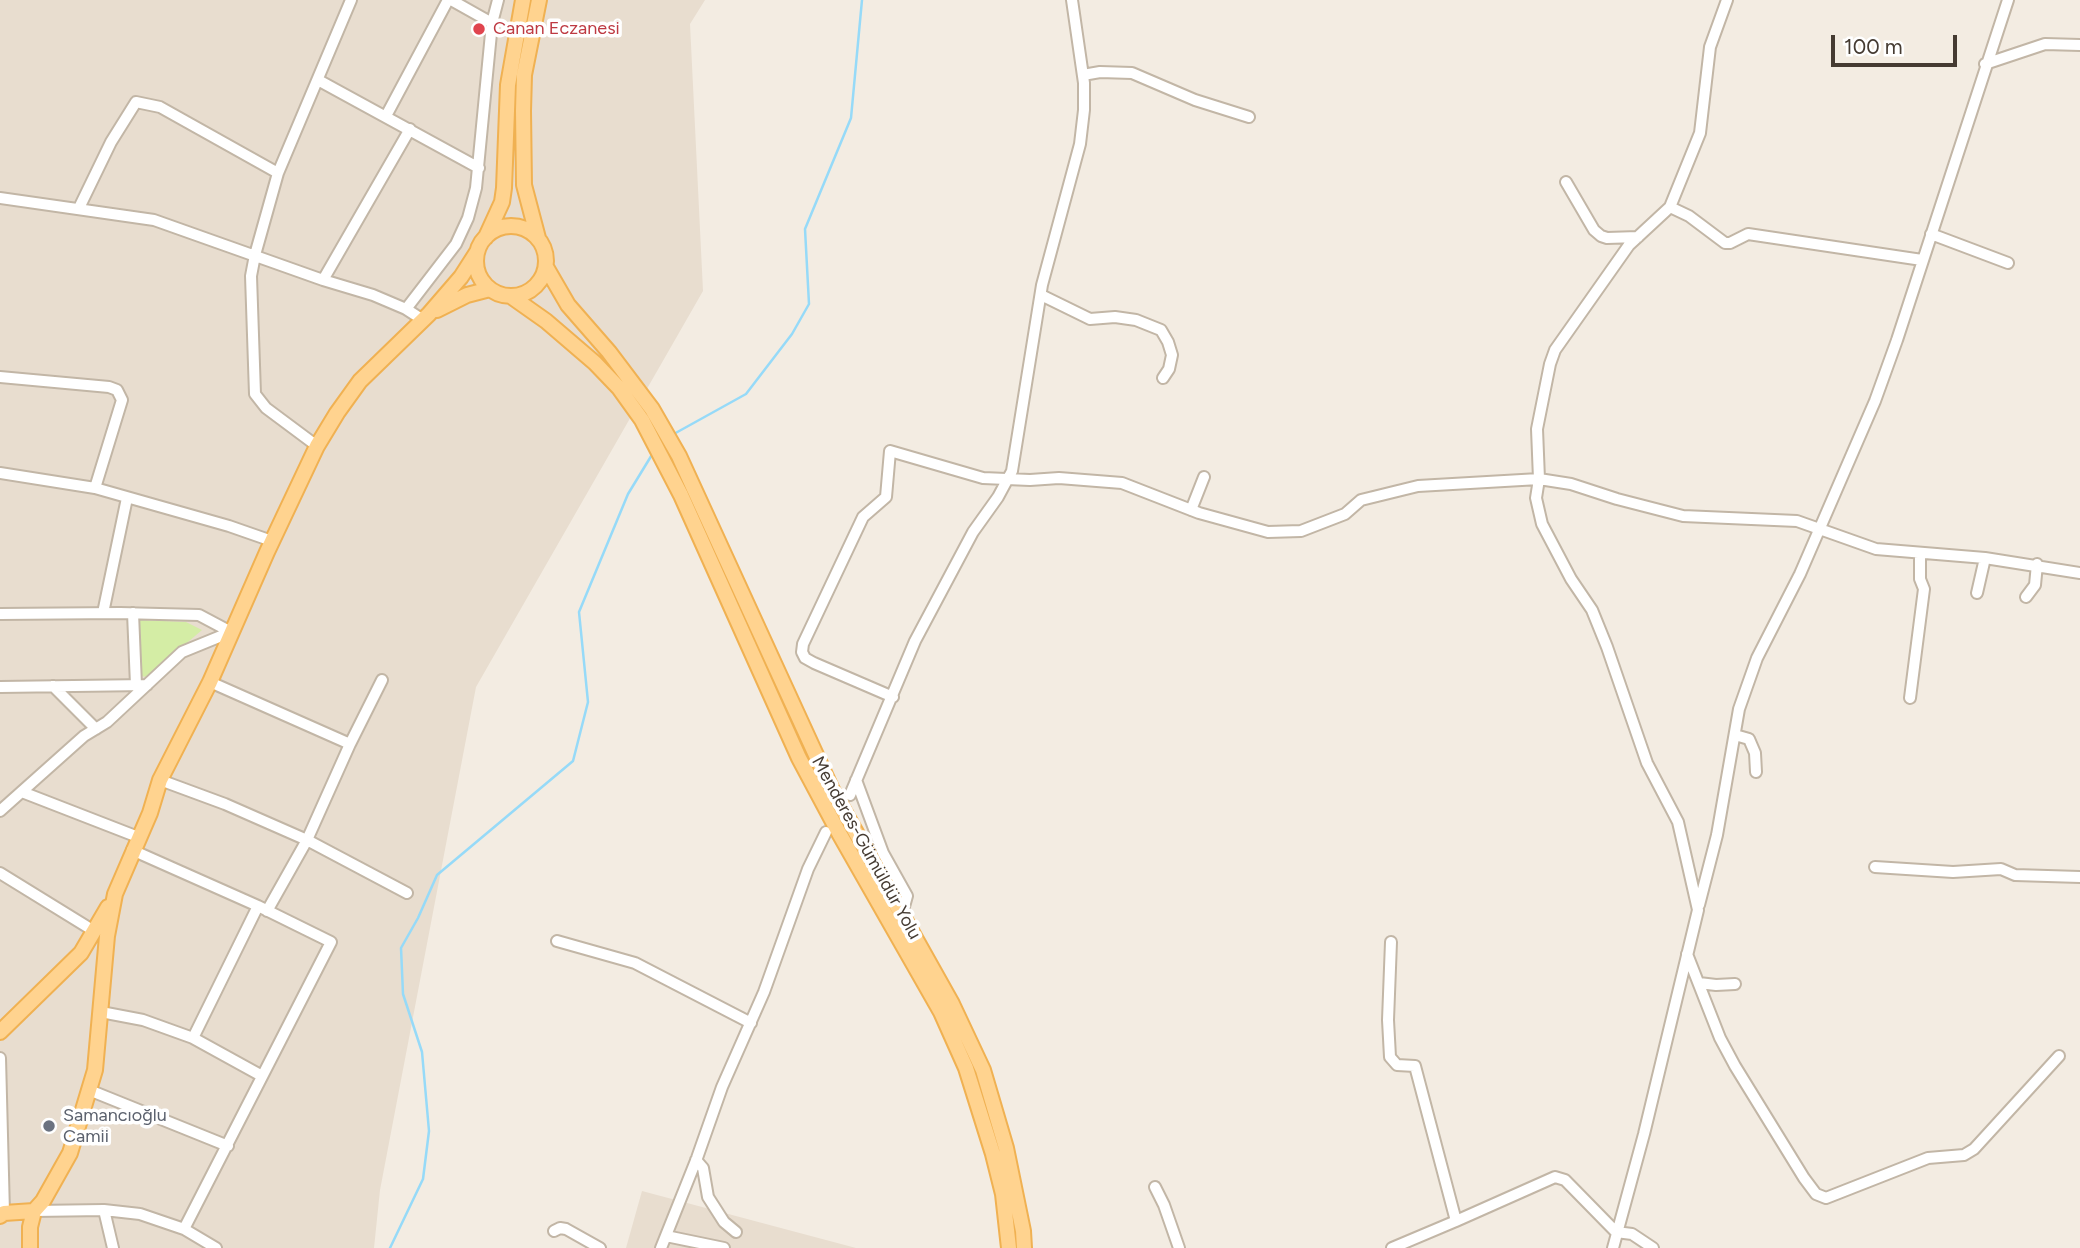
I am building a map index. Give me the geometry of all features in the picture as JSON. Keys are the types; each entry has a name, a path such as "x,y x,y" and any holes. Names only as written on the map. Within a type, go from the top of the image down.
{"main road":[{"path":"0,1031 81,953 115,894 150,813 160,780 210,682 317,446 337,413 360,381 426,317 461,277 486,237 502,202 509,85 523,0"},
{"path":"477,252 479,276 490,289 500,295 512,297 534,288 546,267 546,257 538,239 524,185 524,75 539,0"},
{"path":"486,237 506,226 529,231 538,239"},
{"path":"546,267 568,305 609,352 647,414"},
{"path":"426,317 467,295 490,289"},
{"path":"512,297 546,321 595,363 647,414"},
{"name":"Menderes-Gümüldür Yolu","path":"647,414 679,456 832,790 952,1004 983,1070 1006,1148 1024,1248"},
{"name":"Menderes-Gümüldür Yolu","path":"647,414 667,467 799,758 941,1012 966,1068 1003,1194 1009,1248"},
{"path":"30,1248 30,1227 34,1211 43,1201 70,1153 95,1070 107,936 115,894"},
{"path":"2,1215 34,1211"}],"street":[{"path":"317,446 266,408 255,394 251,276 278,173 351,0"},
{"path":"386,116 450,0 492,23"},
{"path":"406,309 456,244 468,218 479,168 492,23 498,0"},
{"path":"850,795 915,641 973,532 1012,471 1041,295 1080,144 1084,110 1083,75 1072,0"},
{"path":"1698,910 1678,822 1647,763 1592,610 1571,579 1542,524 1536,498 1539,479 1537,429 1555,350 1629,245 1670,206 1700,133 1710,47 1727,0"},
{"path":"1613,1248 1644,1134 1717,835 1739,709 1756,658 1800,574 1875,401 1898,340 2008,0"},
{"path":"1986,64 2045,44 2080,45"},
{"path":"1083,75 1100,72 1132,73 1195,100 1249,117"},
{"path":"318,80 479,168"},
{"path":"79,208 111,142 136,102 160,107 278,173"},
{"path":"323,280 410,129"},
{"path":"1566,182 1594,230 1601,236 1638,237"},
{"path":"0,198 154,220 373,295 426,317"},
{"path":"1670,206 1689,216 1725,243 1748,234 1922,260"},
{"path":"1931,234 2008,263"},
{"path":"1041,295 1090,319 1115,317 1136,320 1161,330 1172,355 1170,369 1163,378"},
{"path":"0,377 117,390 122,400 95,488"},
{"path":"892,697 814,663 805,658 802,652 863,517 886,497 890,451 983,478 1059,478 1122,483 1191,510 1268,532 1301,531 1345,514 1361,500 1418,486 1539,479 1571,484 1683,516 1797,521 1876,549 1985,558 2080,573"},
{"path":"0,473 95,488 272,541"},
{"path":"1191,510 1204,477"},
{"path":"103,613 127,498"},
{"path":"1910,698 1924,589 1920,579 1920,554"},
{"path":"1977,593 1985,558"},
{"path":"2026,597 2035,585 2037,565"},
{"path":"133,613 141,685"},
{"path":"0,614 199,615 231,632"},
{"path":"0,811 84,736 107,722 141,685 182,652 231,632"},
{"path":"193,1038 263,908 307,840 382,680"},
{"path":"210,682 350,744"},
{"path":"0,687 141,685"},
{"path":"53,686 96,729"},
{"path":"1735,735 1749,740 1755,753 1756,772"},
{"path":"160,780 225,804 307,840 407,893"},
{"path":"856,780 883,853 907,896 902,915"},
{"path":"22,792 135,844 331,942 184,1230"},
{"path":"661,1248 722,1087 751,1023 808,869 827,832"},
{"path":"1875,867 1953,872 2001,869 2015,876 2080,877"},
{"path":"0,873 94,931"},
{"path":"557,941 635,963 751,1023"},
{"path":"1391,942 1388,1020 1390,1057 1397,1066 1415,1066 1456,1221"},
{"path":"1687,954 1720,1038 1735,1066 1815,1194 1826,1198 1928,1157 1964,1155 1974,1149 2033,1081 2059,1056"},
{"path":"1699,983 1735,984"},
{"path":"101,1012 143,1020 193,1038 262,1076"},
{"path":"0,1058 2,1215"},
{"path":"89,1090 228,1146"},
{"path":"696,1160 702,1168 708,1197 724,1222 736,1232"},
{"path":"1392,1248 1555,1177 1565,1180 1616,1232 1632,1234 1653,1248"},
{"path":"1155,1186 1179,1248"},
{"path":"34,1211 104,1210 140,1213 184,1230 216,1248"},
{"path":"104,1210 113,1248"},
{"path":"554,1231 566,1229 600,1248"},
{"path":"666,1236 719,1248"}],"shaded area":[{"path":"0,0 705,0 690,24 703,291 476,687 380,1190 374,1248 0,1248"},
{"path":"642,1191 856,1248 626,1248"}],"green space":[{"path":"138,620 186,622 202,630 147,677 141,676"}],"waterway":[{"path":"672,435 746,394 792,334 809,304 805,229 851,118 862,0"},
{"path":"390,1248 423,1179 429,1131 422,1052 403,994 401,948 437,875 573,761 588,702 579,612 628,494 653,453"}],"place":[{"name":"Canan Eczanesi","path":"479,29"},
{"name":"Samancıoğlu Camii","path":"49,1126"}]}
